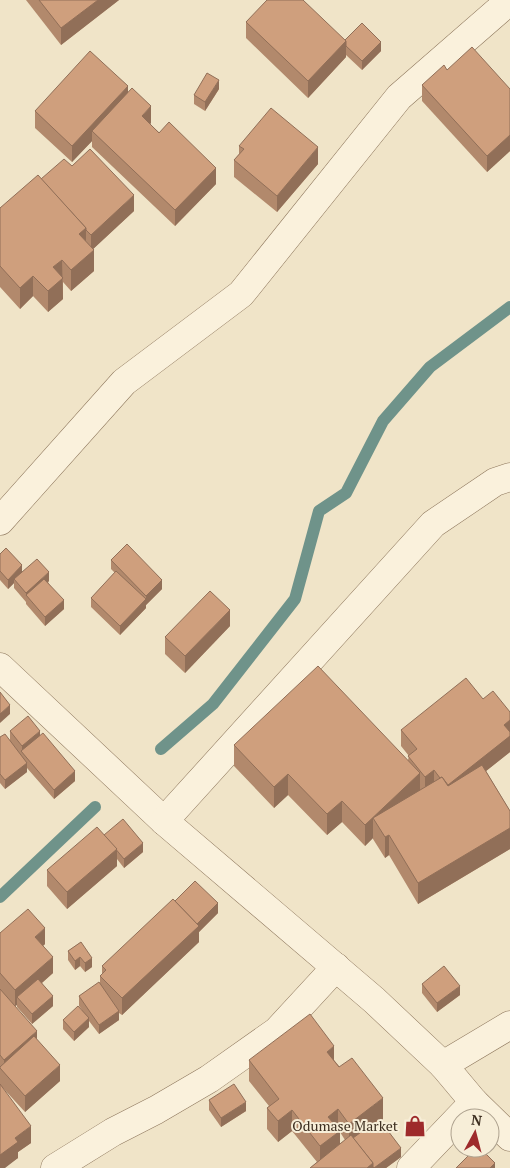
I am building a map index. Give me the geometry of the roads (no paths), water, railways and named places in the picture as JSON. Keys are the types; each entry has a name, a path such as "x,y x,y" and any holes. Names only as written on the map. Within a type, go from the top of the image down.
{"street":[{"path":"0,521 124,382 240,294 399,98 499,10 507,0"},
{"path":"164,821 433,524 495,482 510,477"},
{"path":"0,667 164,821 336,967 442,1065 474,1102 510,1137"},
{"path":"55,1168 113,1132 156,1110 208,1079 277,1030 336,967"},
{"path":"442,1065 510,1024"},
{"path":"411,1168 474,1102"}],"waterway":[{"path":"161,749 213,704 295,599 319,511 346,493 383,421 430,367 510,307"},
{"path":"0,897 95,807"}],"place":[{"name":"Odumase Market","path":"415,1126"}]}
